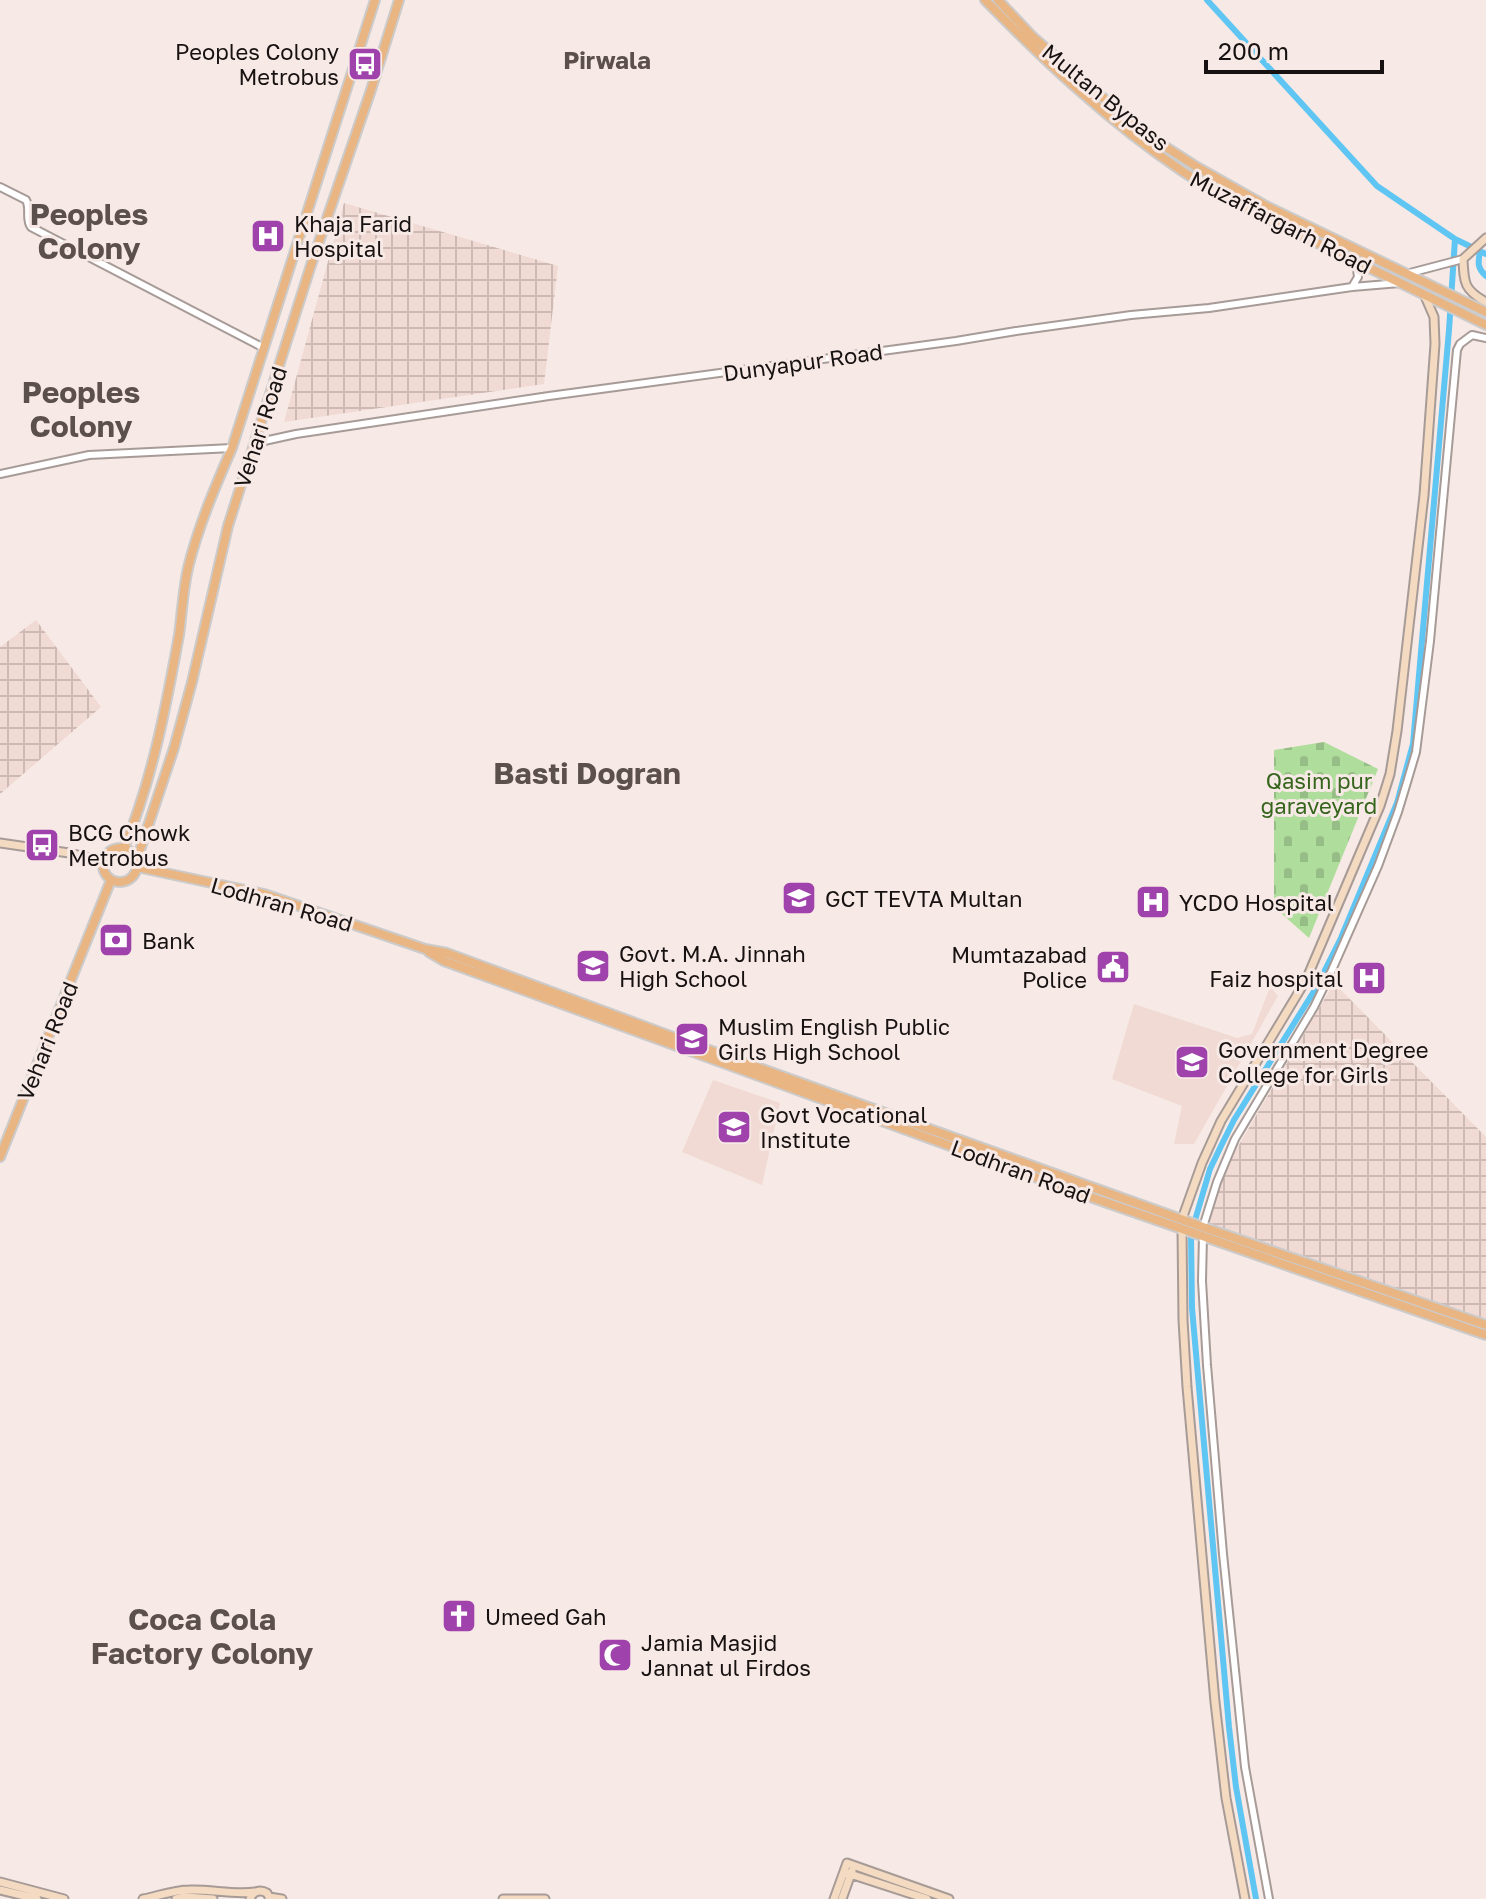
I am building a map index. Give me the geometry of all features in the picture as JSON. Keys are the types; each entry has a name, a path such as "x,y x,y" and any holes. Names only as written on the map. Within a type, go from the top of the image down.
{"main road":[{"name":"Vehari Road","path":"124,848 136,818 163,715 188,570 205,513 232,448 375,0"},
{"name":"Vehari Road","path":"137,863 192,682 228,526 399,0"},
{"name":"Muzaffargarh Road","path":"985,0 1063,77 1183,171 1261,215 1486,325"},
{"name":"Multan Bypass","path":"998,0 1033,37 1116,109 1197,167 1266,206 1486,312"},
{"path":"1261,215 1266,206"},
{"path":"1486,238 1462,258 1467,289 1486,302"},
{"path":"1245,1899 1226,1798 1215,1702 1187,1387 1183,1320 1184,1225 1202,1163 1221,1121 1297,997 1316,958 1380,806 1390,774 1424,495 1435,344 1434,317 1424,294"},
{"path":"0,843 103,861"},
{"path":"124,848 132,852 137,863 136,873 128,881 116,882 104,872 103,861 111,851 124,848"},
{"name":"Lodhran Road","path":"137,863 264,894 425,949 447,953 1486,1335"},
{"name":"Vehari Road","path":"0,1157 111,880"},
{"name":"Lodhran Road","path":"1203,1232 1486,1325"},
{"path":"834,1899 855,1865 949,1899"},
{"path":"842,1899 848,1873"},
{"path":"848,1873 927,1899"},
{"path":"0,1882 64,1899"},
{"path":"0,1890 37,1899"},
{"path":"143,1899 186,1890 253,1896 263,1891 270,1898 282,1899"},
{"path":"176,1899 213,1899"},
{"path":"503,1899 545,1899"}],"street":[{"path":"0,187 26,200 31,227 264,348"},
{"path":"1406,274 1462,258"},
{"path":"1352,287 1358,277 1356,262"},
{"name":"Dunyapur Road","path":"255,443 296,434 549,396 1131,315 1400,283"},
{"path":"1269,1899 1245,1767 1223,1554 1207,1365 1202,1281 1203,1232 1217,1182 1235,1139 1314,1007 1378,866 1398,812 1416,752 1425,687 1457,350 1472,335 1486,338"},
{"path":"0,474 89,455 232,448"}],"shaded area":[{"path":"344,203 558,266 544,384 284,422"},
{"path":"36,620 101,707 0,794 0,647"},
{"path":"1334,983 1486,1137 1486,1320 1209,1224 1230,1160"},
{"path":"1270,987 1278,996 1194,1144 1174,1144 1182,1106 1112,1079 1134,1004 1237,1038 1252,1034"},
{"name":"Govt Vocational Institute","path":"713,1080 780,1103 762,1185 682,1152"}],"green space":[{"name":"Qasim pur garaveyard","path":"1324,742 1378,769 1309,938 1274,907 1274,750"}],"waterway":[{"path":"1207,0 1377,186 1455,239 1486,254"},
{"path":"1256,1899 1229,1727 1192,1308 1191,1234 1210,1169 1234,1120 1316,988 1341,938 1397,803 1413,744 1455,239"},
{"path":"1480,251 1479,265 1486,276"}],"place":[{"name":"Peoples Colony Metrobus","path":"365,64"},
{"name":"Khaja Farid Hospital","path":"268,236"},
{"name":"BCG Chowk Metrobus","path":"42,845"},
{"name":"GCT TEVTA Multan","path":"799,898"},
{"name":"YCDO Hospital","path":"1153,902"},
{"name":"Bank","path":"116,940"},
{"name":"Govt. M.A. Jinnah High School","path":"593,966"},
{"name":"Mumtazabad Police","path":"1113,967"},
{"name":"Faiz hospital","path":"1369,978"},
{"name":"Muslim English Public Girls High School","path":"692,1039"},
{"name":"Government Degree College for Girls","path":"1192,1062"},
{"name":"Govt Vocational Institute","path":"734,1127"},
{"name":"Umeed Gah","path":"459,1616"},
{"name":"Jamia Masjid Jannat ul Firdos","path":"615,1655"}],"district":[{"name":"Pirwala","path":"607,59"},
{"name":"Peoples Colony","path":"89,231"},
{"name":"Peoples Colony","path":"81,409"},
{"name":"Basti Dogran","path":"587,773"},
{"name":"Coca Cola Factory Colony","path":"202,1636"}]}
